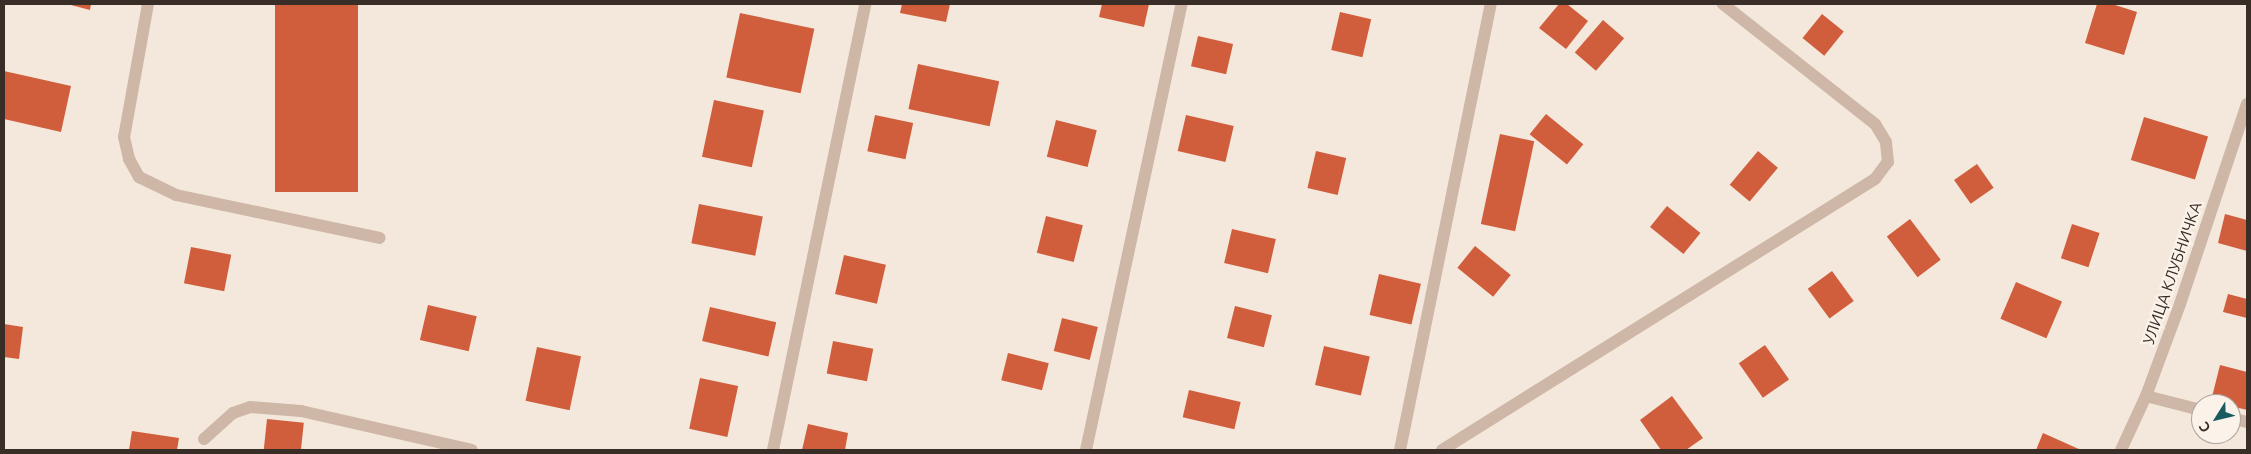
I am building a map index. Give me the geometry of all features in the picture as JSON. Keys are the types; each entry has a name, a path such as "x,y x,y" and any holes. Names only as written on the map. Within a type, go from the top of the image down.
{"street":[{"path":"148,4 124,137 129,159 139,177 176,195 380,238"},
{"path":"773,450 865,4"},
{"path":"1086,450 1182,4"},
{"path":"1400,450 1491,4"},
{"path":"1442,450 1875,179 1888,162 1886,142 1875,124 1722,4"},
{"name":"УЛИЦА КЛУБНИЧКА","path":"2121,450 2146,396 2247,104"},
{"path":"2146,396 2191,407"},
{"path":"204,439 232,413 250,407 302,412 472,450"}],"building":[{"path":"67,4 91,4 90,10"},
{"path":"275,4 358,4 358,192 275,192"},
{"path":"902,4 950,4 946,22 900,13"},
{"path":"1102,4 1149,4 1144,27 1099,17"},
{"path":"1559,4 1567,4 1588,21 1566,49 1539,28"},
{"path":"2097,4 2112,4 2137,12 2124,55 2085,43"},
{"path":"1340,12 1371,19 1362,57 1331,50"},
{"path":"740,13 814,29 801,93 726,78"},
{"path":"1822,14 1844,32 1824,56 1802,38"},
{"path":"1603,20 1624,38 1596,71 1575,52"},
{"path":"1198,36 1233,44 1226,74 1191,66"},
{"path":"918,64 999,81 990,126 908,109"},
{"path":"4,71 71,86 61,132 4,119"},
{"path":"714,100 764,111 752,167 702,157"},
{"path":"1546,114 1583,144 1567,164 1530,134"},
{"path":"875,115 913,123 905,159 867,151"},
{"path":"1186,115 1234,126 1225,162 1178,151"},
{"path":"2144,117 2208,137 2195,180 2131,160"},
{"path":"1056,120 1097,130 1088,167 1047,157"},
{"path":"1500,134 1534,141 1515,231 1481,224"},
{"path":"1316,151 1346,158 1338,195 1307,188"},
{"path":"1758,151 1778,168 1750,201 1730,185"},
{"path":"1977,164 1994,188 1971,204 1954,180"},
{"path":"699,204 763,216 755,256 691,243"},
{"path":"1667,206 1700,233 1683,254 1650,227"},
{"path":"2225,214 2247,220 2247,251 2218,243"},
{"path":"1046,216 1083,225 1074,262 1037,253"},
{"path":"1910,219 1941,260 1918,277 1887,236"},
{"path":"2072,224 2100,233 2088,267 2061,258"},
{"path":"1232,229 1276,239 1268,273 1224,263"},
{"path":"1475,246 1511,275 1493,297 1457,268"},
{"path":"191,247 231,255 224,291 184,283"},
{"path":"844,255 886,265 877,304 835,294"},
{"path":"1832,271 1854,301 1829,319 1808,289"},
{"path":"1379,274 1421,284 1411,325 1370,315"},
{"path":"2016,282 2062,302 2046,338 2000,319"},
{"path":"2228,294 2247,299 2247,318 2223,312"},
{"path":"428,305 477,316 469,351 420,340"},
{"path":"1235,306 1272,315 1264,347 1227,338"},
{"path":"710,307 776,322 768,356 702,341"},
{"path":"1062,318 1098,327 1090,360 1054,351"},
{"path":"4,324 23,327 19,359 4,357"},
{"path":"833,341 873,349 867,381 827,373"},
{"path":"1765,345 1789,379 1763,398 1739,363"},
{"path":"1324,346 1370,357 1361,396 1315,385"},
{"path":"537,347 581,356 570,410 526,401"},
{"path":"1008,353 1049,363 1042,390 1001,380"},
{"path":"2220,365 2247,372 2247,410 2241,408 2241,394 2213,394"},
{"path":"700,378 738,386 727,437 689,429"},
{"path":"1189,390 1241,402 1234,429 1183,417"},
{"path":"1672,396 1703,438 1686,450 1661,450 1640,420"},
{"path":"267,419 304,423 301,450 264,450"},
{"path":"808,424 848,433 845,450 802,450"},
{"path":"132,431 179,438 177,450 129,450"},
{"path":"2043,433 2081,450 2036,450"}]}
